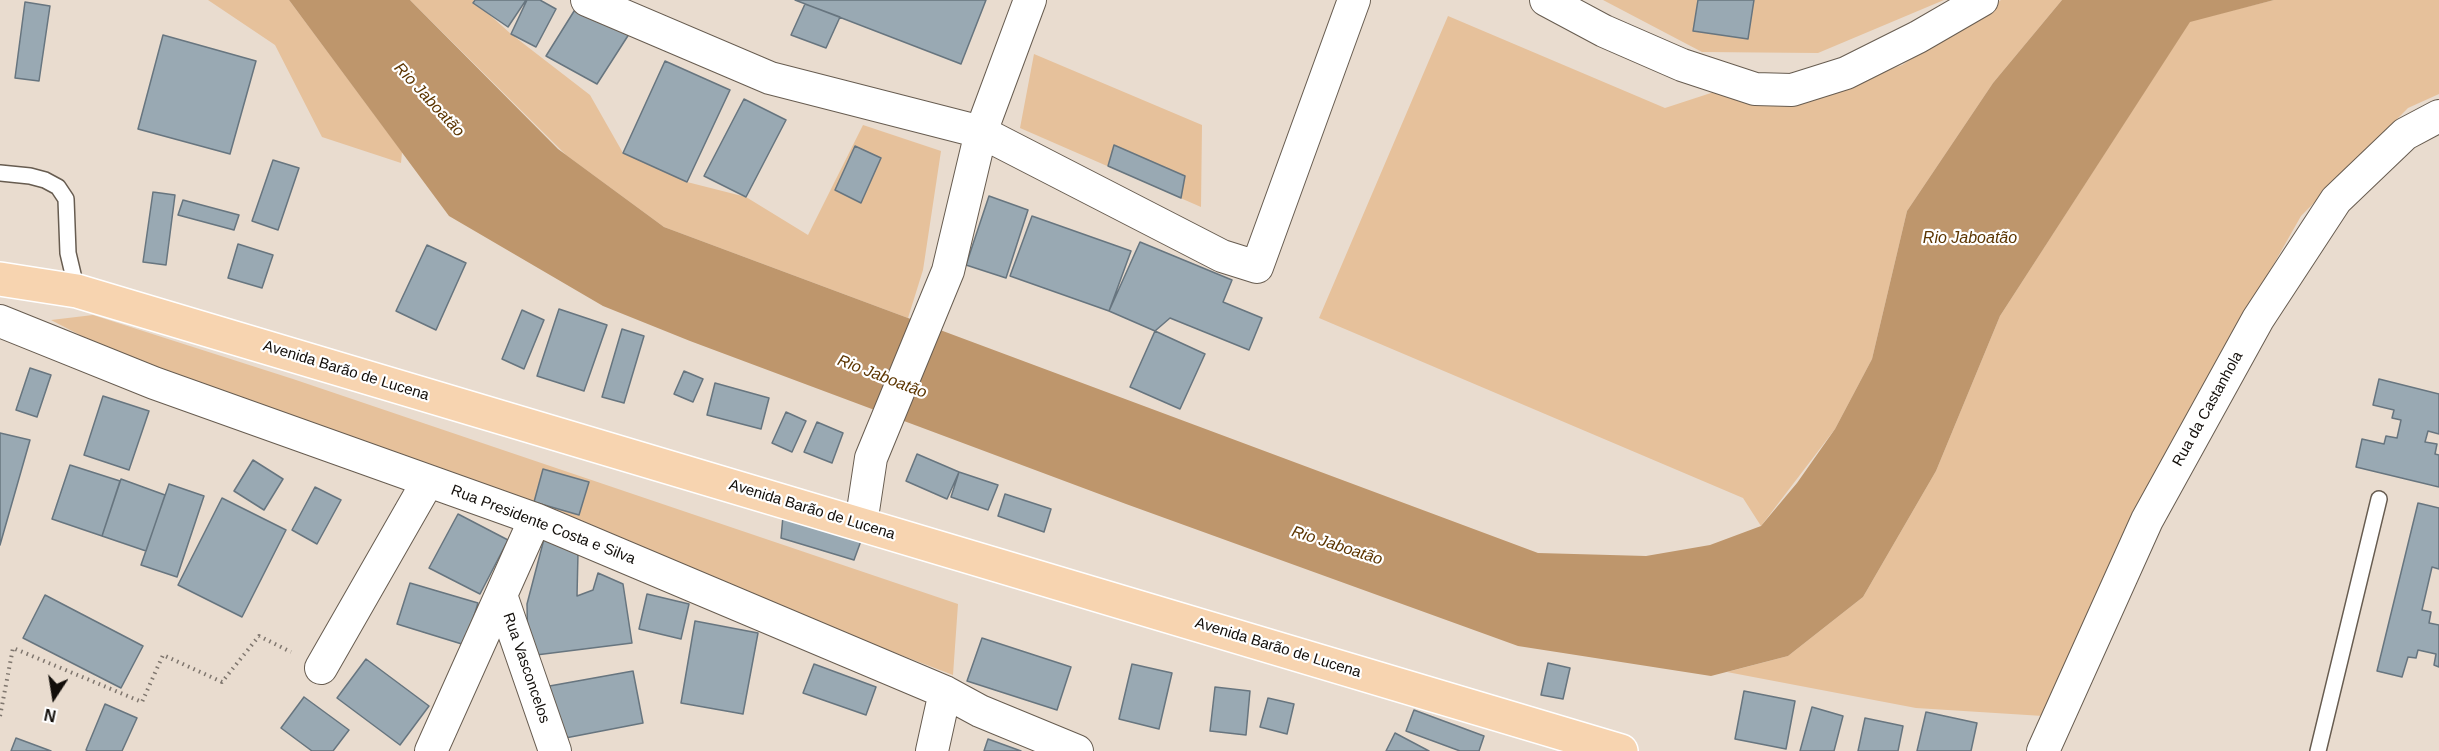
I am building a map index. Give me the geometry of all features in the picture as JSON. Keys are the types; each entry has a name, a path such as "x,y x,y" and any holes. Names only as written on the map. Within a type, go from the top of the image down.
{"main road":[{"name":"Avenida Barão de Lucena","path":"0,279 77,291 1621,751"}],"street":[{"path":"586,0 771,78 981,132 1222,256 1257,267 1354,0"},
{"path":"861,524 871,458 948,271 981,132 1030,0"},
{"path":"1546,0 1604,31 1682,65 1755,89 1792,90 1846,73 1918,37 1982,0"},
{"name":"Rua da Castanhola","path":"2043,751 2147,520 2258,319 2336,200 2405,134 2439,116"},
{"name":"Rua Presidente Costa e Silva","path":"0,321 154,383 536,519 945,692 980,711 1077,751"},
{"path":"321,668 428,481"},
{"name":"Rua Vasconcelos","path":"536,519 501,595 555,751"},
{"path":"431,751 501,595"},
{"path":"932,751 945,692"}],"lane":[{"path":"0,173 30,176 58,187 66,200 68,253 77,291"},
{"path":"2318,751 2379,499"}],"path":[{"path":"0,716 13,648 142,702 163,655 222,682 259,636 321,668"}],"shaded area":[{"path":"208,0 289,0 402,152 401,163 322,137 275,45"},
{"path":"410,0 473,0 511,34 590,95 623,153 687,182 746,197 808,235 863,125 941,151 923,270 908,318 664,227 566,155"},
{"path":"1603,0 1944,0 1818,53 1702,52"},
{"path":"2001,0 2062,0 1993,83 1907,211 1872,359 1835,429 1761,526 1743,498 1319,318 1448,16 1665,108 1714,92 1792,106 1902,65"},
{"path":"2274,0 2439,0 2439,94 2408,108 2301,216 2200,394 2043,716 1916,708 1727,672 1788,656 1863,597 1936,471 2000,316 2190,21"},
{"path":"1034,54 1202,125 1201,207 1020,128"},
{"path":"93,315 293,379 958,604 953,675 126,359 51,320"}],"water":[{"name":"Rio Jaboatão","path":"289,0 410,0 558,149 664,227 1538,553 1646,556 1710,545 1761,526 1797,483 1835,429 1872,359 1907,211 1993,83 2062,0 2274,0 2190,22 2000,316 1936,471 1863,597 1788,656 1711,676 1518,646 1126,504 690,341 603,306 449,216"}],"building":[{"path":"475,0 526,0 508,27 473,3"},
{"path":"527,0 540,0 556,9 536,47 511,34"},
{"path":"795,0 986,0 961,64"},
{"path":"1698,0 1754,0 1748,39 1693,31"},
{"path":"25,2 50,6 39,81 15,78"},
{"path":"805,4 840,17 826,48 791,35"},
{"path":"576,8 631,31 597,84 546,56"},
{"path":"163,35 256,61 230,154 138,129"},
{"path":"665,61 730,90 687,182 623,153"},
{"path":"744,99 786,120 746,197 704,176"},
{"path":"1114,145 1185,176 1181,198 1108,166"},
{"path":"855,146 881,158 861,203 835,190"},
{"path":"273,160 299,168 278,230 252,221"},
{"path":"153,192 175,195 166,265 143,262"},
{"path":"989,196 1028,210 1006,278 966,265"},
{"path":"183,200 239,215 234,230 178,215"},
{"path":"1032,216 1131,251 1109,311 1010,276"},
{"path":"1140,242 1232,280 1223,302 1262,318 1249,350 1170,318 1155,331 1109,311"},
{"path":"238,244 273,255 262,288 228,278"},
{"path":"427,245 466,263 436,330 396,311"},
{"path":"559,309 607,325 584,391 537,376"},
{"path":"522,310 544,320 524,369 502,359"},
{"path":"622,329 644,336 624,403 602,397"},
{"path":"1155,331 1205,354 1180,409 1130,387"},
{"path":"30,368 51,375 37,417 16,410"},
{"path":"684,371 703,379 693,402 674,394"},
{"path":"2379,379 2439,394 2439,434 2428,431 2425,442 2437,444 2435,454 2439,455 2439,487 2356,467 2362,439 2384,444 2386,436 2397,438 2401,420 2392,418 2394,410 2373,405"},
{"path":"715,383 769,398 761,429 707,415"},
{"path":"103,396 149,411 129,470 84,455"},
{"path":"786,412 806,421 792,452 772,443"},
{"path":"817,422 843,433 832,463 804,452"},
{"path":"0,433 30,440 0,545"},
{"path":"917,454 959,472 947,499 906,481"},
{"path":"253,460 283,479 264,510 234,491"},
{"path":"70,465 120,481 102,536 52,519"},
{"path":"543,469 589,482 579,515 534,502"},
{"path":"959,472 998,485 988,510 951,497"},
{"path":"121,479 165,495 146,551 102,536"},
{"path":"169,484 204,496 177,577 141,565"},
{"path":"315,487 341,500 317,544 292,530"},
{"path":"1005,494 1051,509 1044,532 998,516"},
{"path":"222,498 286,530 242,617 178,585"},
{"path":"2418,503 2439,508 2439,569 2432,567 2422,610 2431,612 2429,623 2439,625 2439,667 2434,665 2436,654 2418,650 2416,658 2408,657 2402,677 2377,671"},
{"path":"458,514 508,540 480,594 429,568"},
{"path":"783,516 862,538 854,560 781,538"},
{"path":"544,539 578,553 577,596 593,590 598,573 623,584 632,643 528,656 527,604"},
{"path":"410,583 478,603 465,645 397,624"},
{"path":"647,594 689,604 681,639 639,629"},
{"path":"45,595 143,646 121,688 23,638"},
{"path":"695,621 758,633 743,714 681,703"},
{"path":"982,638 1071,667 1057,710 967,681"},
{"path":"366,659 429,706 400,745 337,698"},
{"path":"1548,663 1570,668 1563,699 1541,695"},
{"path":"814,664 876,687 866,715 803,693"},
{"path":"1132,664 1172,673 1159,729 1119,719"},
{"path":"633,671 643,723 555,740 544,687"},
{"path":"1215,687 1250,691 1246,735 1210,731"},
{"path":"1744,691 1795,701 1786,749 1735,739"},
{"path":"304,697 349,730 333,751 312,751 281,728"},
{"path":"1268,698 1294,704 1287,734 1260,727"},
{"path":"105,704 137,718 122,751 88,751 86,750"},
{"path":"1812,707 1843,716 1834,751 1800,751"},
{"path":"1414,710 1484,736 1479,751 1460,751 1406,731"},
{"path":"1926,712 1977,723 1971,751 1917,751"},
{"path":"1865,718 1903,726 1898,751 1858,751"},
{"path":"1395,733 1429,751 1386,751"},
{"path":"16,738 51,751 11,751"},
{"path":"988,739 1021,751 984,751"}]}
